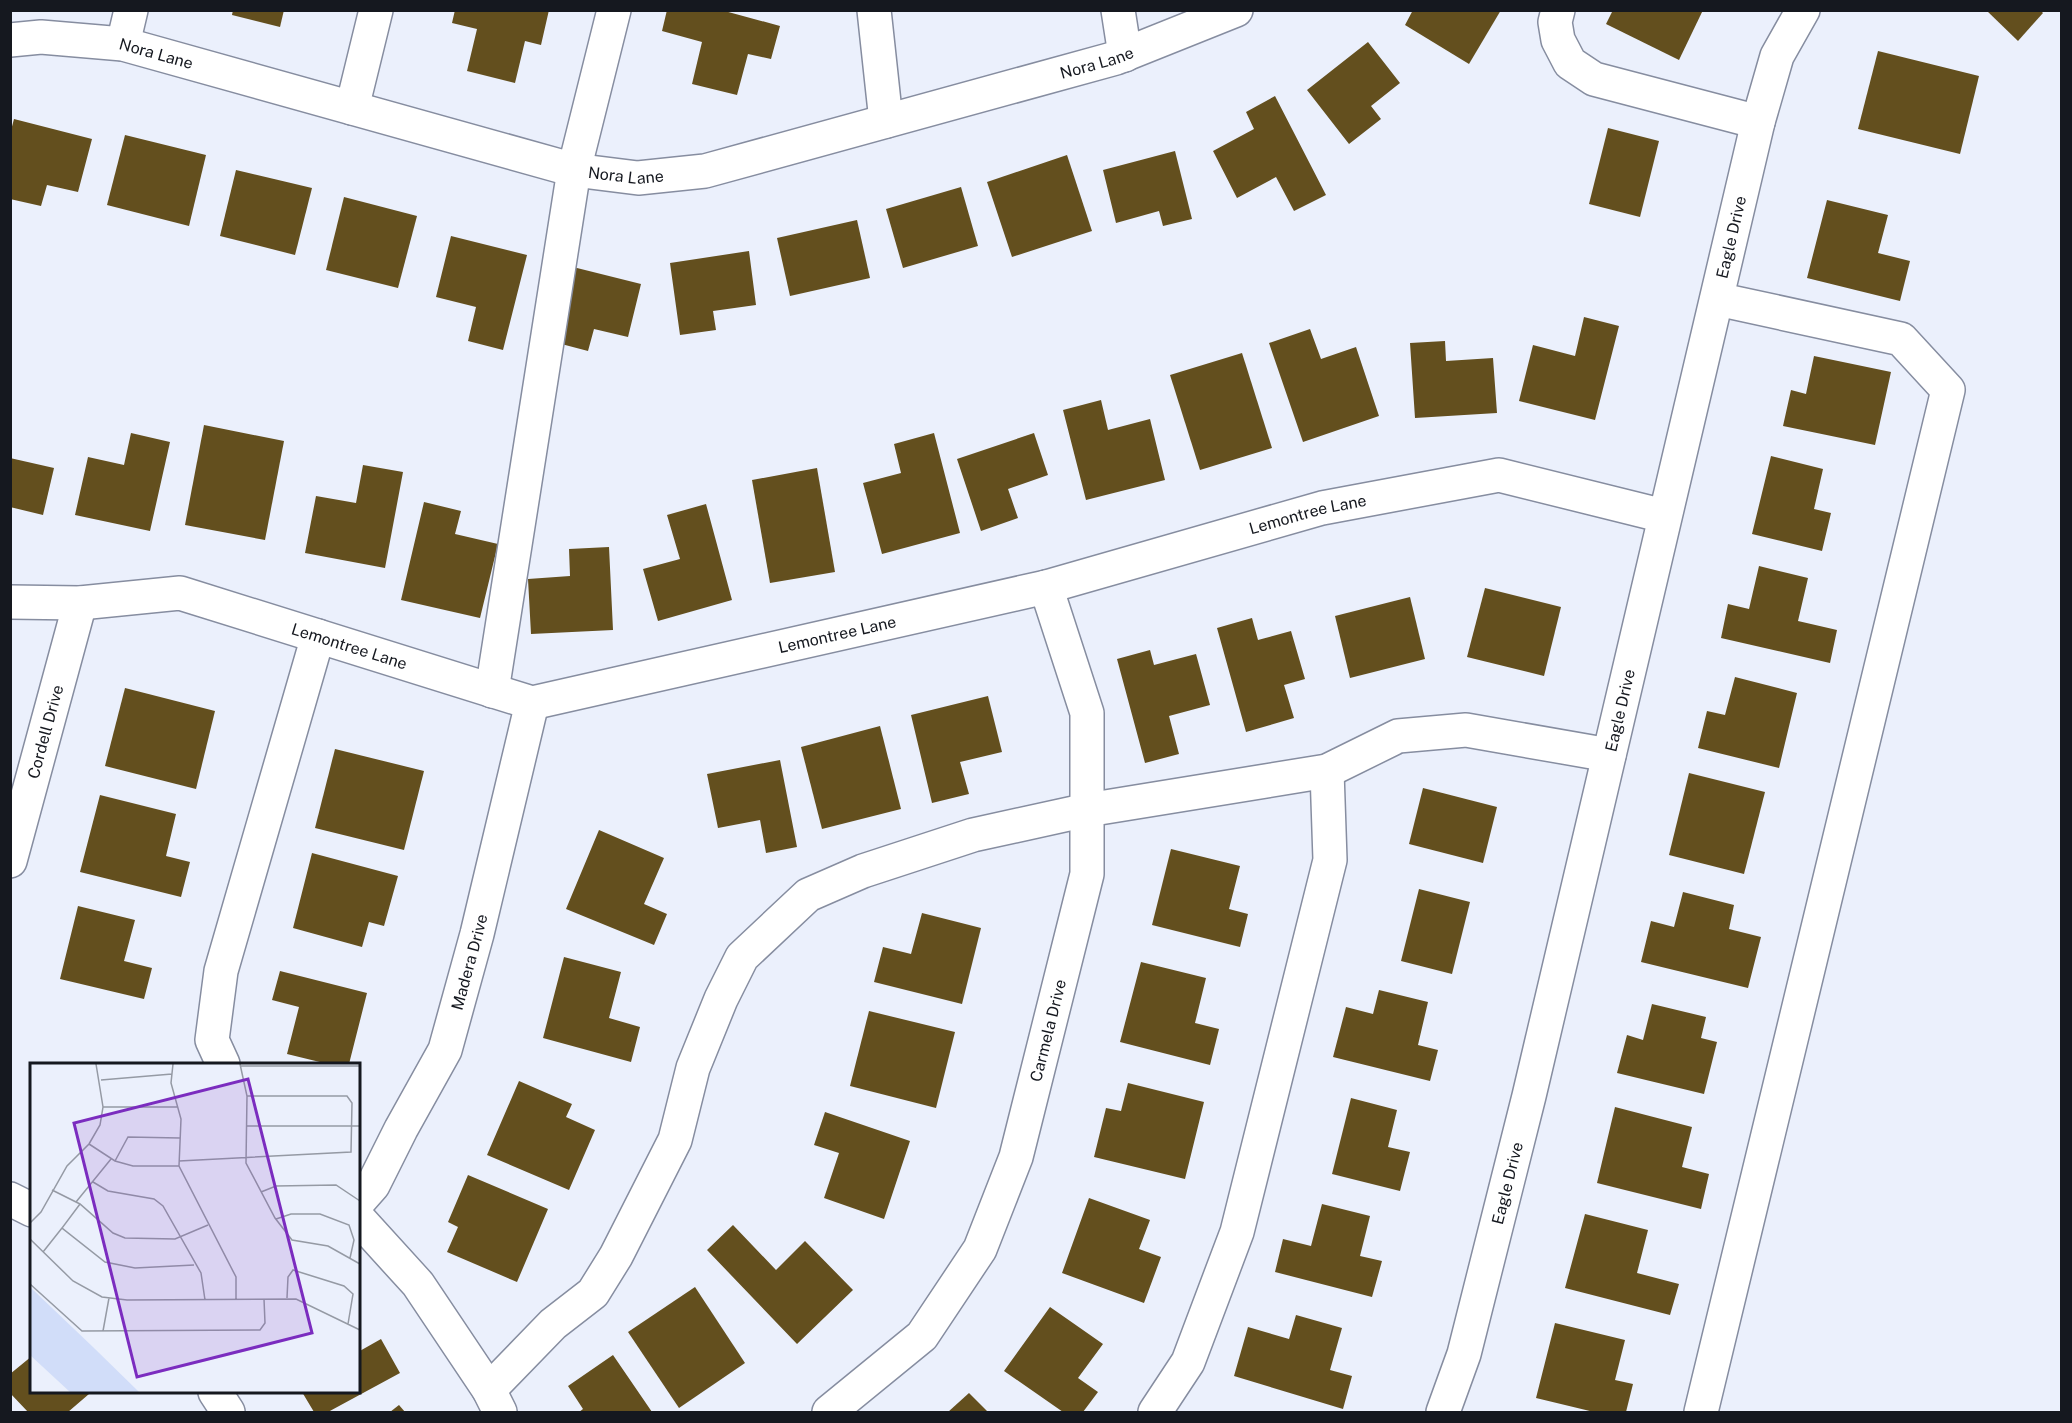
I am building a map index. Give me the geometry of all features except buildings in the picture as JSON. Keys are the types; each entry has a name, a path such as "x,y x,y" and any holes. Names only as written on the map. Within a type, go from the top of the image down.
{"street":[{"path":"123,44 131,10"},
{"path":"352,108 376,10"},
{"path":"492,691 574,170 614,10"},
{"path":"874,10 886,121"},
{"path":"1118,10 1125,55"},
{"name":"Nora Lane","path":"10,40 41,37 123,44 574,170 638,178 705,171 1125,55 1236,10"},
{"path":"1558,10 1555,22 1558,40 1570,63 1594,79 1758,122"},
{"name":"Eagle Drive","path":"1443,1413 1470,1332 1529,1096 1758,122 1777,56 1803,10"},
{"path":"1701,1413 1948,390 1901,339 1717,298"},
{"name":"Lemontree Lane","path":"10,602 80,603 180,593 532,703 1046,587 1322,508 1499,475 1664,516"},
{"name":"Carmela Drive","path":"829,1413 922,1336 980,1249 1016,1156 1087,874 1087,713 1046,587"},
{"name":"Cordell Drive","path":"10,861 80,603"},
{"path":"222,1063 212,1040 221,971 318,636"},
{"name":"Madera Drive","path":"363,1187 401,1129 446,1050 477,934 532,703"},
{"path":"360,1220 418,1284 495,1401 553,1324 593,1293 616,1256 675,1140 693,1068 720,999 742,957 808,895 863,871 973,836 1087,810 1327,771 1398,736 1466,730 1609,755"},
{"path":"1155,1413 1188,1362 1237,1232 1330,860 1327,771"},
{"path":"10,1199 30,1209"},
{"path":"216,1393 228,1413"}]}
